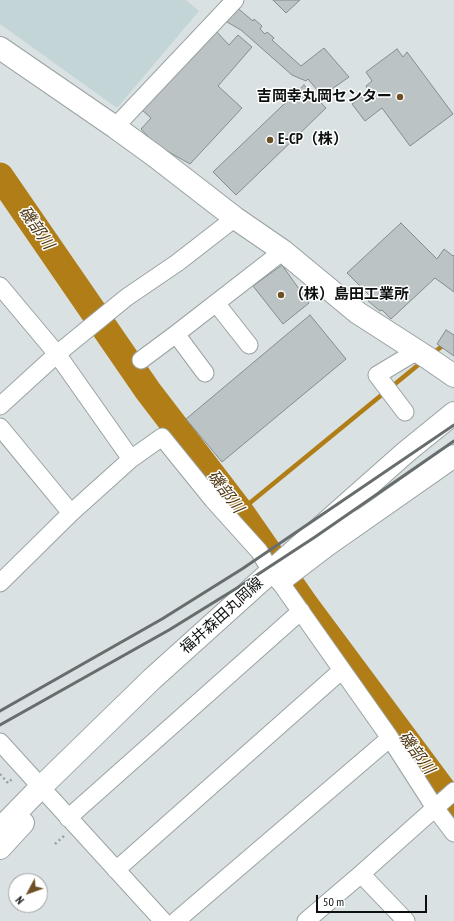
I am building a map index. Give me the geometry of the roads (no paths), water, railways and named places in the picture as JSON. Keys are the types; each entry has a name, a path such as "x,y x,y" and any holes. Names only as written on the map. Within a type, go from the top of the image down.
{"main road":[{"path":"0,48 115,126 235,218 282,251 358,313 454,376"},
{"name":"福井森田丸岡線","path":"0,829 118,728 406,452 454,413"},
{"name":"福井森田丸岡線","path":"283,571 371,514 454,456"},
{"name":"福井森田丸岡線","path":"0,848 45,791"}],"street":[{"path":"115,126 235,0"},
{"path":"0,406 57,354 127,297 177,263 235,218"},
{"path":"141,360 282,251"},
{"path":"0,286 57,354 131,459"},
{"path":"216,303 249,345"},
{"path":"176,334 205,373"},
{"path":"405,412 377,375 417,351"},
{"path":"0,427 71,513"},
{"path":"0,583 71,513 131,459 162,437 213,500 259,551 283,571 301,611 390,738 435,808 454,833"},
{"path":"68,818 301,611"},
{"path":"116,870 342,670"},
{"path":"176,921 390,738"},
{"path":"0,742 163,921"},
{"path":"306,921 454,791"},
{"path":"361,874 406,921"}],"waterway":[{"name":"磯部川","path":"0,176 148,391 240,511 304,603 454,805"},
{"path":"432,354 454,337"},
{"path":"240,511 423,361"}],"railway":[{"path":"0,711 162,619 242,569 454,425"},
{"path":"0,725 169,630 237,588 315,537 454,441"}],"place":[{"name":"吉岡幸丸岡センター","path":"400,97"},
{"name":"E-CP（株）","path":"270,140"},
{"name":"（株）島田工業所","path":"281,295"}]}
